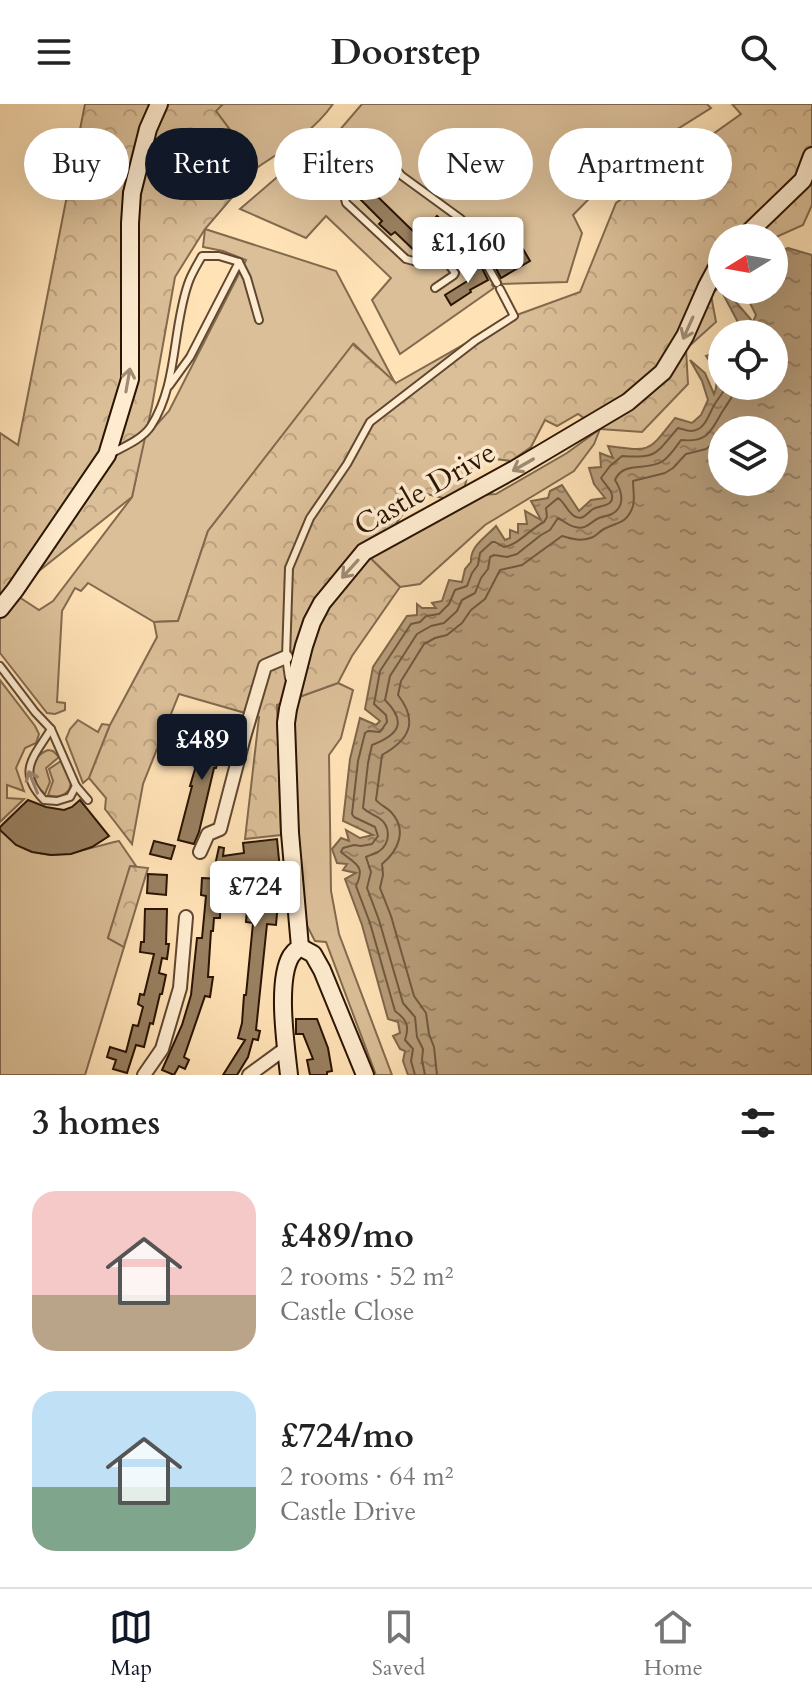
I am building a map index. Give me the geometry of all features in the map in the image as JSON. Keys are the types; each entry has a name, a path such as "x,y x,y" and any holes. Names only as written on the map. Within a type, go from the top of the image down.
{"street":[{"path":"0,609 107,455 130,379 132,193 148,129 159,104"},
{"path":"757,224 803,180 812,156"},
{"name":"Castle Drive","path":"289,1075 284,984 290,957 300,947 292,860 286,723 304,646 322,603 364,552 560,443 628,402 648,386 663,372 685,336 708,285"},
{"path":"200,852 208,834 220,829 265,666 286,657"},
{"path":"144,1075 162,1049 180,988 186,917"},
{"path":"300,947 313,954 322,970 365,1075"},
{"path":"249,1075 286,1048"}],"lane":[{"path":"292,693 286,657 289,568 310,518 347,464 370,422 475,341 514,316 461,219 394,167 375,165 358,173 344,187 346,203 406,259 420,261 461,219"},
{"path":"435,246 455,273 435,288"},
{"path":"169,386 188,283 202,256 219,256 239,262 259,320"},
{"path":"107,455 150,428 169,386 190,357 239,262"},
{"path":"0,666 51,729 76,786 88,800"},
{"path":"51,729 30,762 30,780 45,800 57,801 70,797 76,786"}],"green space":[{"path":"85,104 223,104 216,111 229,128 145,128 145,200 230,200 205,229 175,277 132,497 15,590 0,606 0,433 18,445 66,200 129,200 129,128 80,128"},
{"path":"223,104 333,104 311,128 274,128 274,156 258,167 258,128 229,128 215,110"},
{"path":"362,104 707,104 711,108 679,128 549,128 549,200 588,200 573,215 582,233 567,282 502,284 500,281 400,354 372,300 391,278 326,216 306,238 240,209 250,200 258,200 258,194 274,180 274,200 402,200 402,128 341,128"},
{"path":"732,104 812,104 812,205 803,225 788,232 788,224 708,224 708,304 713,304 716,320 708,320 708,329 686,349 688,384 642,432 600,429 578,414 557,426 545,420 531,447 511,461 481,457 468,474 464,489 447,499 418,492 393,528 365,553 400,587 352,656 338,683 277,705 281,835 245,839 259,717 179,694 143,784 132,844 105,809 106,798 89,778 110,725 157,637 154,622 178,621 208,531 353,344 396,383 514,316 580,292 616,203 620,200 732,200 732,128 721,128 741,114"},
{"path":"205,229 336,271 395,383 354,344 208,531 178,621 154,622 88,583 81,591 75,588 62,611 57,702 65,703 65,710 47,713 0,653 0,618 16,595 39,610 53,601 132,497 144,439 169,411 246,260 203,247"},
{"path":"600,429 594,444 574,471 485,525 420,584 400,587 364,552 480,495 496,494 567,453"},
{"path":"0,680 39,734 36,743 25,748 16,768 24,791 7,785 7,798 24,799 0,822"},
{"path":"338,683 353,690 341,738 329,755 331,891 339,934 392,1075 376,1075 326,942 315,941 304,920 287,757 299,697"},
{"path":"78,720 98,732 102,724 110,725 89,778 83,783 66,739"},
{"path":"48,750 59,757 46,768 50,782 45,794 33,777 33,770 36,759"},
{"path":"61,761 71,783 69,790 60,796 48,795 53,781 49,769"},
{"path":"0,830 15,842 43,854 71,853 119,841 136,866 130,867 108,938 124,947 85,1075 0,1075"},
{"path":"130,866 148,868 124,947 108,938"}],"water":[{"path":"788,248 812,255 812,1075 408,1075 403,1061 405,1051 400,1049 393,1036 400,1033 398,1022 388,1019 362,925 345,879 356,873 343,870 347,864 337,863 332,849 341,838 349,841 346,830 360,838 373,835 343,821 350,759 360,718 376,725 380,721 365,709 373,667 407,616 417,615 417,604 422,608 436,608 432,603 442,601 449,580 462,582 476,547 496,526 505,540 510,538 510,530 518,533 518,524 527,524 525,511 541,520 531,501 548,498 550,491 562,485 579,511 591,500 605,498 594,484 589,468 601,467 600,453 613,458 608,446 648,447 675,418 692,423 701,415 708,400 788,400 788,320 754,320 756,315 750,304 788,304"},
{"path":"728,304 738,304 751,320 737,320"},
{"path":"690,360 705,373 708,380 708,400"}],"building":[{"path":"361,200 381,200 418,236 437,216 447,225 418,254 395,232 391,235 379,224 382,221"},
{"path":"455,234 474,255 463,266 444,246"},
{"path":"523,249 530,261 501,278 492,261 499,257 502,261"},
{"path":"481,266 488,280 451,305 445,295 469,280 466,274"},
{"path":"209,722 227,727 194,844 178,840"},
{"path":"28,800 64,810 80,800 109,836 92,847 71,854 32,852 16,845 0,827"},
{"path":"277,839 282,891 279,891 276,925 267,924 256,1030 260,1031 258,1040 253,1039 248,1057 237,1075 223,1075 245,1040 238,1038 253,923 246,922 248,897 256,898 253,865 222,869 222,872 214,870 219,847 224,848 223,856 244,853 243,843"},
{"path":"154,841 175,846 171,859 150,854"},
{"path":"148,874 167,875 166,895 147,893"},
{"path":"202,878 221,879 220,918 214,918 211,931 208,977 213,977 210,997 205,996 184,1057 189,1060 185,1069 179,1066 174,1075 162,1070 182,1025 191,995 197,938 202,938 206,896 201,895"},
{"path":"145,909 167,909 166,944 169,944 167,959 162,958 159,973 166,975 144,1047 136,1045 127,1073 113,1069 116,1060 107,1057 110,1047 126,1052 133,1025 138,1026 143,1007 138,1004 140,994 144,995 154,954 140,952 141,942 144,942"},
{"path":"296,1019 317,1019 328,1048 332,1071 327,1075 310,1075 307,1060 313,1059 303,1034 296,1034"}]}
